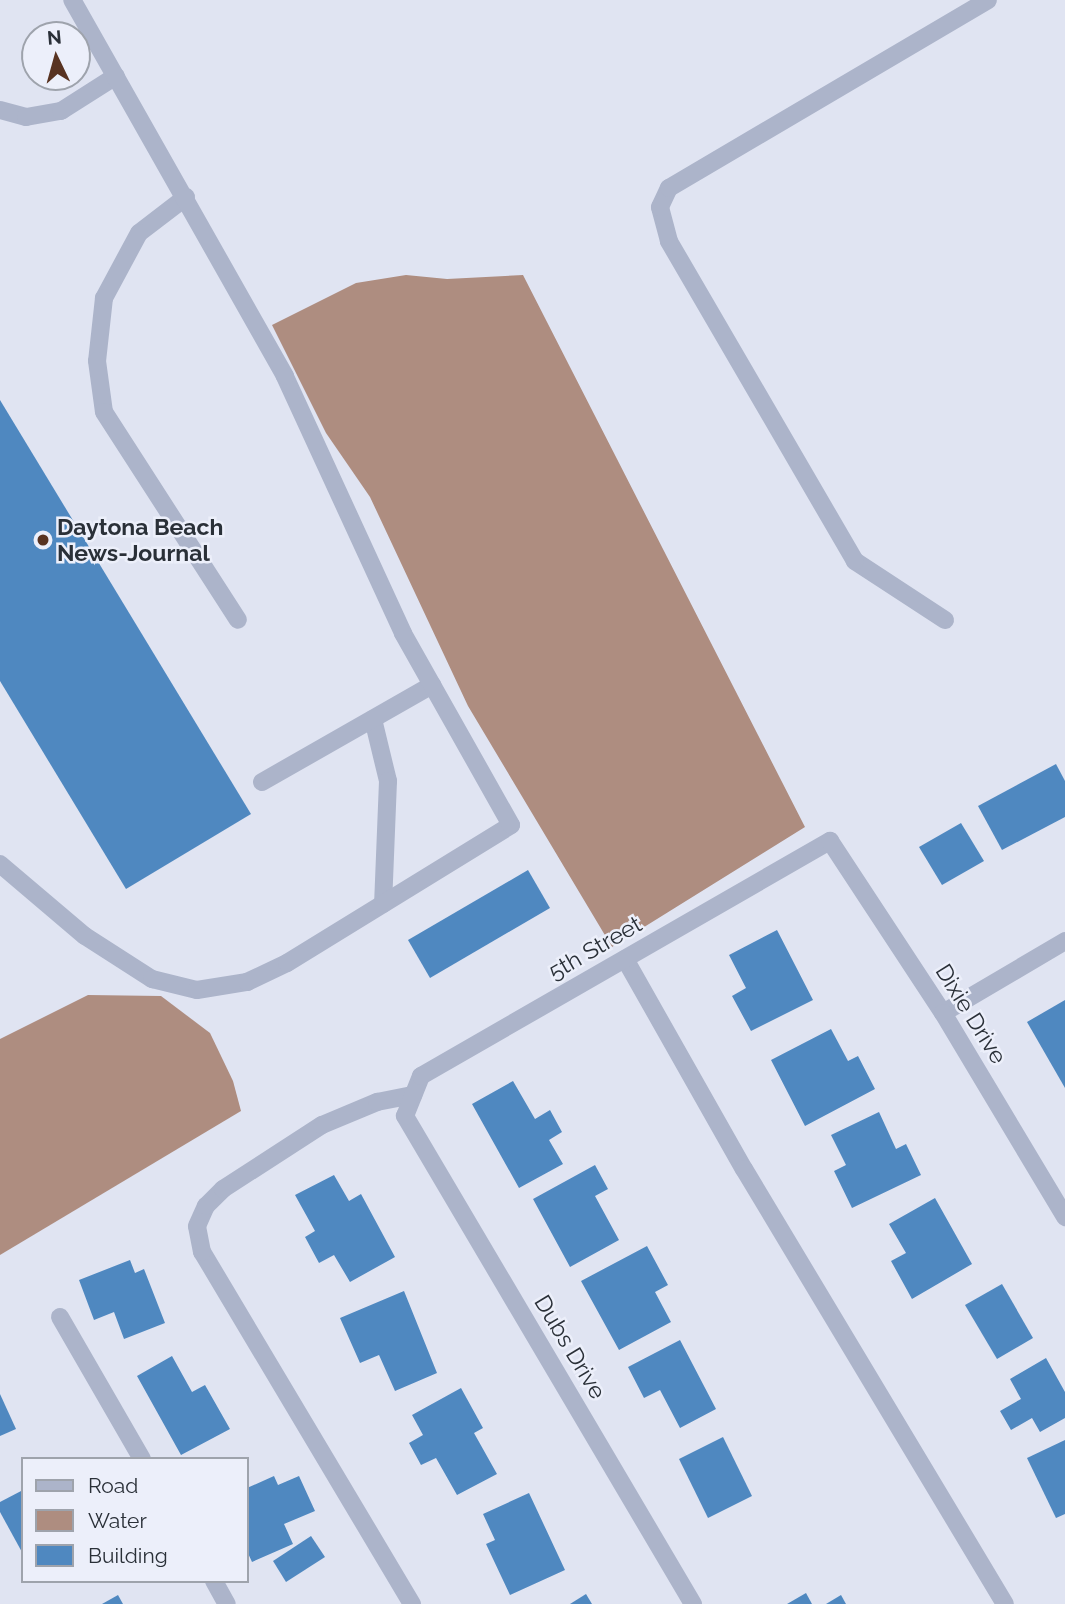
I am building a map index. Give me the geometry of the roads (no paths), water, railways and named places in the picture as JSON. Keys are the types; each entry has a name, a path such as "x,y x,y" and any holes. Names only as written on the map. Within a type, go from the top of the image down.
{"street":[{"path":"0,864 96,943 152,979 197,990 247,982 383,904 511,825 403,633 291,387 186,197 72,0"},
{"path":"945,620 855,561 669,241 660,207 669,188 988,0"},
{"path":"0,110 26,117 61,111 117,76"},
{"path":"186,197 139,233 104,298 97,361 104,412 238,620"},
{"path":"262,782 432,685"},
{"path":"373,719 388,781 383,904"},
{"name":"5th Street","path":"405,1116 421,1076 830,841"},
{"name":"Dixie Drive","path":"830,841 943,1013 1065,1217"},
{"path":"943,1013 1065,941"},
{"path":"625,959 744,1169 1005,1604"},
{"path":"412,1604 202,1252 197,1226 206,1206 223,1189 322,1125 377,1102 413,1095"},
{"name":"Dubs Drive","path":"405,1116 693,1604"},
{"path":"60,1317 141,1457"},
{"path":"215,1583 227,1604"}],"water":[{"path":"406,275 447,279 523,275 805,827 612,947 468,706 370,497 326,433 272,325 356,283"},
{"path":"88,995 161,996 210,1033 233,1081 241,1111 0,1255 0,1039"}],"place":[{"name":"Daytona Beach News-Journal","path":"43,540"}]}
